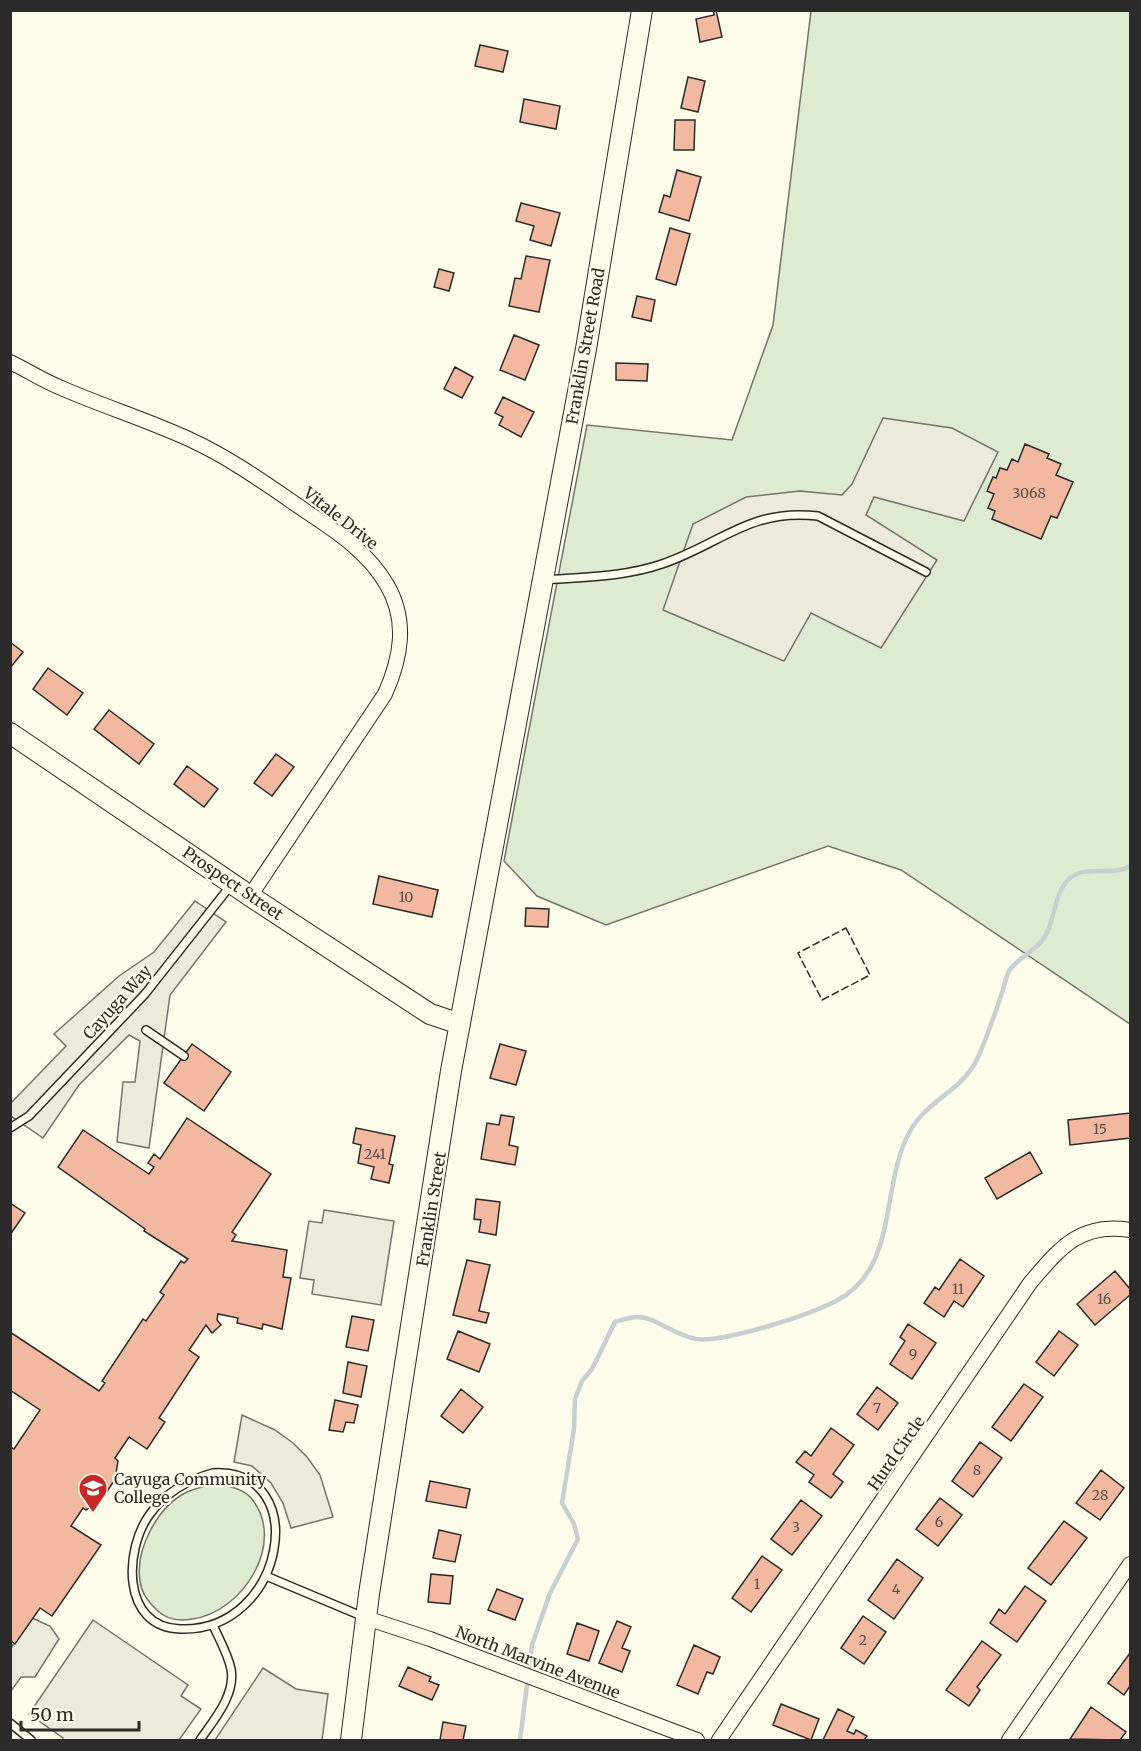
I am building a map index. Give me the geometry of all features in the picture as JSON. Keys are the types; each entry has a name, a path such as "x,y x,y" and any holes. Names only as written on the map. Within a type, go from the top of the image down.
{"street":[{"name":"Franklin Street Road","path":"523,680 586,349 642,10"},
{"name":"Vitale Drive","path":"10,362 58,387 191,440 246,469 338,533 370,560 388,586 398,612 402,639 393,675 385,694 250,896"},
{"name":"Franklin Street","path":"351,1740 366,1618 460,1024 523,680"},
{"name":"Prospect Street","path":"10,733 250,896 430,1014 460,1024"},
{"name":"Hurd Circle","path":"719,1740 1030,1283 1054,1255 1076,1237 1104,1228 1131,1230"},
{"path":"1009,1740 1131,1564"},
{"name":"North Marvine Avenue","path":"366,1618 430,1639 697,1740"}],"lane":[{"path":"542,580 635,572 664,564 749,522 765,517 799,513 818,516 926,572"},
{"name":"Cayuga Way","path":"10,1128 29,1116 145,994 232,883"},
{"path":"146,1030 184,1056"},
{"path":"222,1473 247,1480 267,1501 274,1522 276,1548 266,1576 242,1607 213,1625 186,1629 162,1626 143,1610 135,1596 131,1573 135,1545 144,1524 159,1504 177,1488 195,1478 222,1473"},
{"path":"266,1576 366,1618"},
{"path":"200,1740 223,1706 230,1685 231,1670 213,1625"},
{"path":"10,1723 31,1740"}],"green space":[{"path":"811,11 1130,11 1130,1024 901,870 828,846 606,925 537,896 504,861 587,425 732,440 773,325"},
{"path":"222,1484 248,1495 261,1516 264,1535 262,1554 254,1573 228,1604 210,1614 183,1620 165,1616 149,1601 141,1585 139,1569 145,1542 158,1518 176,1499 195,1489"}],"shaded area":[{"path":"883,418 952,428 998,452 964,521 874,497 866,515 937,560 881,648 811,613 784,661 663,610 693,524 746,497 800,491 842,495 852,484"},
{"path":"195,901 226,922 170,995 149,1148 117,1142 123,1082 135,1082 140,1041 129,1035 79,1085 43,1138 11,1116 10,1104 66,1046 54,1034 119,976 154,952"},
{"path":"324,1210 394,1221 381,1305 312,1294 314,1280 300,1278 309,1221 322,1223"},
{"path":"242,1415 275,1430 307,1457 320,1475 333,1517 291,1528 283,1503 271,1483 252,1466 234,1462"},
{"path":"32,1618 50,1626 59,1639 35,1677 21,1677 11,1691 11,1648"},
{"path":"93,1620 188,1685 181,1696 201,1709 179,1740 62,1740 63,1738 29,1714"},
{"path":"263,1668 296,1689 328,1694 322,1740 215,1740"}],"building":[{"path":"713,10 716,10 722,37 700,42 696,19 714,15"},
{"path":"480,45 508,51 503,72 475,66"},
{"path":"688,77 705,81 698,112 681,108"},
{"path":"524,99 560,106 556,129 520,122"},
{"path":"675,120 695,120 694,150 674,150"},
{"path":"677,170 701,177 689,221 659,212 664,195 670,197"},
{"path":"521,203 560,213 551,246 530,240 534,226 516,221"},
{"path":"670,228 690,234 676,285 656,279"},
{"path":"526,256 550,260 539,312 509,306 515,278 521,279"},
{"path":"439,269 454,273 449,291 434,287"},
{"path":"637,296 655,300 651,321 632,317"},
{"path":"514,335 539,345 525,380 500,370"},
{"path":"616,363 648,364 647,381 616,380"},
{"path":"455,367 473,377 462,398 444,389"},
{"path":"503,397 534,412 521,437 499,425 503,417 495,413"},
{"path":"1025,444 1049,454 1047,458 1061,464 1056,475 1073,482 1057,518 1051,516 1041,539 992,519 995,511 988,508 994,494 987,491 993,477 996,478 1000,468 1007,470 1012,459 1018,462"},
{"path":"10,642 23,652 10,668"},
{"path":"48,668 83,693 67,715 33,689"},
{"path":"109,710 154,744 139,764 94,729"},
{"path":"276,754 294,767 272,796 254,783"},
{"path":"187,766 218,789 204,807 174,784"},
{"path":"379,876 438,890 432,917 373,904"},
{"path":"526,908 549,909 548,927 525,926"},
{"path":"192,1044 231,1072 204,1111 164,1083"},
{"path":"500,1044 526,1051 516,1085 490,1078"},
{"path":"1130,1113 1130,1138 1070,1145 1068,1120"},
{"path":"501,1115 514,1117 509,1145 518,1147 515,1165 481,1159 487,1123 499,1125"},
{"path":"187,1118 271,1174 232,1232 236,1235 232,1241 287,1250 283,1277 291,1278 282,1329 263,1324 262,1329 237,1323 238,1318 218,1314 217,1320 221,1325 212,1333 206,1325 189,1350 199,1357 159,1418 165,1422 147,1449 129,1437 115,1458 118,1461 115,1479 103,1498 86,1510 83,1508 71,1526 101,1545 52,1616 40,1608 15,1644 10,1640 10,1447 14,1449 40,1410 10,1390 10,1332 99,1391 105,1383 102,1381 143,1319 146,1321 164,1295 160,1292 181,1261 184,1263 188,1259 144,1231 145,1229 58,1167 83,1130 149,1174 154,1167 148,1163 154,1154 160,1159"},
{"path":"356,1128 395,1136 389,1164 393,1165 389,1183 371,1179 374,1167 358,1163 361,1145 353,1143"},
{"path":"1030,1152 1042,1173 997,1199 985,1178"},
{"path":"476,1199 500,1202 496,1235 479,1232 481,1220 474,1219"},
{"path":"10,1203 25,1213 10,1235"},
{"path":"960,1259 984,1276 963,1307 954,1301 944,1317 924,1303 935,1287 939,1290"},
{"path":"467,1260 490,1265 479,1311 489,1313 486,1323 453,1315"},
{"path":"1115,1271 1130,1289 1130,1295 1095,1325 1077,1304"},
{"path":"352,1316 374,1320 368,1351 346,1347"},
{"path":"908,1324 936,1343 912,1379 890,1364 905,1341 900,1337"},
{"path":"458,1331 490,1344 479,1372 447,1359"},
{"path":"1059,1331 1078,1345 1054,1376 1036,1362"},
{"path":"348,1362 367,1366 361,1397 343,1393"},
{"path":"1024,1384 1043,1397 1011,1441 992,1427"},
{"path":"877,1387 898,1403 878,1430 857,1414"},
{"path":"461,1389 483,1407 463,1433 441,1416"},
{"path":"335,1400 358,1405 354,1423 346,1422 343,1432 329,1430"},
{"path":"831,1428 854,1445 833,1474 843,1482 831,1498 809,1482 814,1475 796,1462 805,1451 811,1456"},
{"path":"980,1442 1002,1458 973,1497 952,1481"},
{"path":"1101,1470 1124,1488 1100,1520 1076,1503"},
{"path":"430,1481 470,1489 466,1508 426,1501"},
{"path":"940,1498 962,1515 938,1546 916,1529"},
{"path":"801,1500 822,1516 792,1555 771,1539"},
{"path":"1064,1521 1087,1538 1051,1585 1028,1568"},
{"path":"439,1530 461,1535 455,1562 433,1558"},
{"path":"762,1556 782,1570 751,1612 732,1598"},
{"path":"897,1559 923,1578 894,1619 868,1600"},
{"path":"431,1574 453,1576 450,1604 428,1602"},
{"path":"1025,1586 1046,1601 1017,1642 990,1623 999,1609 1005,1614"},
{"path":"497,1589 523,1599 515,1620 488,1610"},
{"path":"863,1616 886,1632 864,1664 841,1648"},
{"path":"617,1621 631,1627 622,1648 630,1651 622,1672 599,1663"},
{"path":"577,1623 599,1631 589,1661 567,1654"},
{"path":"982,1641 1001,1655 977,1687 980,1690 969,1706 946,1690"},
{"path":"694,1645 720,1657 713,1674 707,1672 698,1694 677,1685"},
{"path":"1130,1653 1130,1686 1124,1695 1108,1683"},
{"path":"408,1667 431,1677 429,1681 439,1685 432,1700 399,1686"},
{"path":"781,1704 819,1719 811,1740 773,1725"},
{"path":"1091,1707 1126,1732 1120,1740 1070,1739"},
{"path":"838,1709 854,1717 847,1731 854,1734 856,1730 867,1736 864,1740 823,1740"},
{"path":"443,1722 466,1726 463,1740 440,1740"}],"waterway":[{"path":"520,1740 532,1645 550,1593 578,1539 574,1524 562,1503 574,1429 575,1399 582,1381 592,1369 615,1322 637,1317 696,1339 726,1337 807,1313 836,1301 856,1287 870,1269 879,1248 900,1154 909,1133 923,1114 959,1083 974,1065 982,1049 1009,971 1034,949 1047,933 1058,897 1065,883 1076,874 1116,871 1130,866"}],"fence":[{"path":"846,928 870,975 822,1000 798,953 846,928"}],"place":[{"name":"Cayuga Community College","path":"93,1514"}]}
